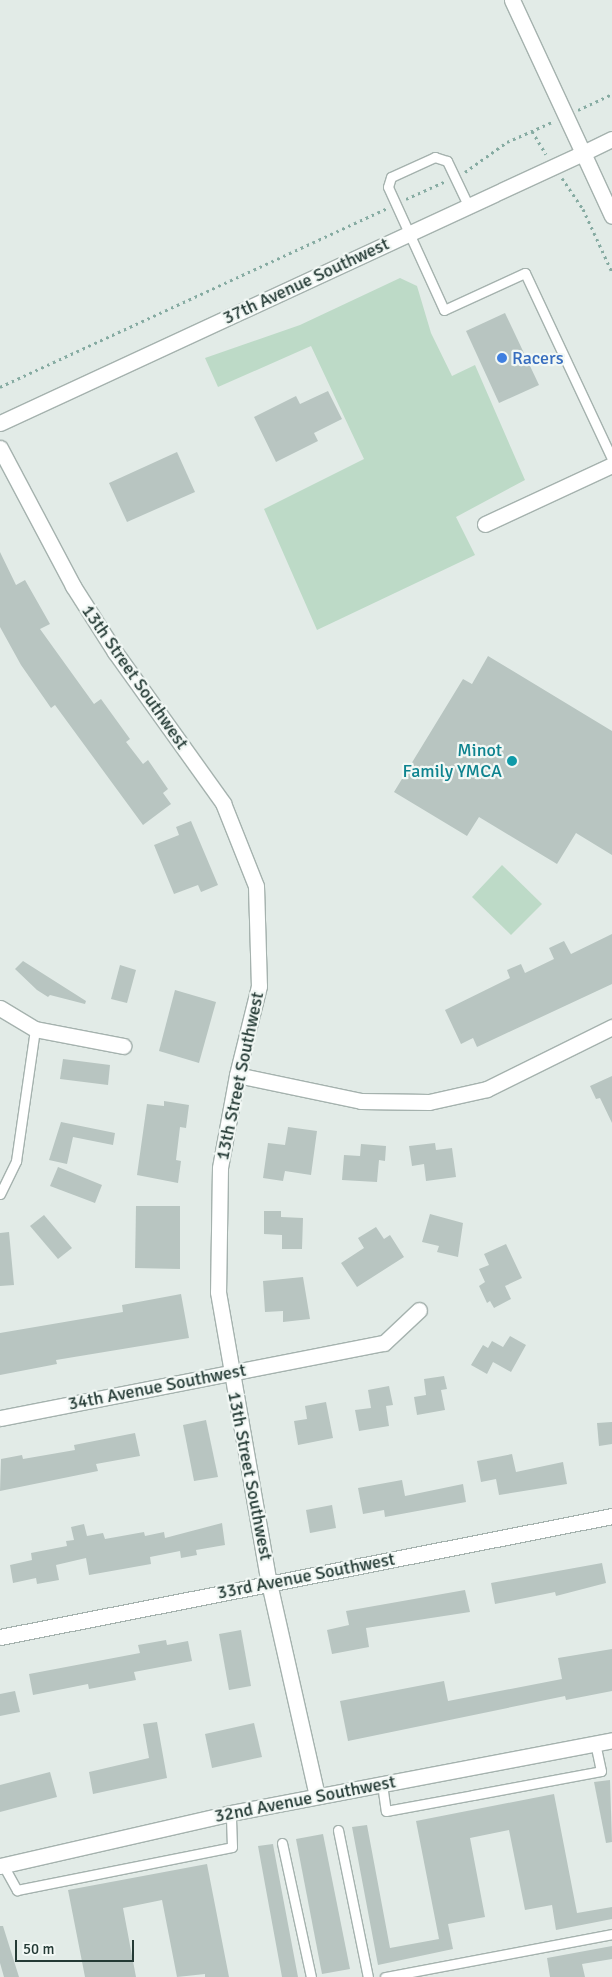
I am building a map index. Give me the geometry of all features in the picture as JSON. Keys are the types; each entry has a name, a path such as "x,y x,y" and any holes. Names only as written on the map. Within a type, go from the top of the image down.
{"street":[{"path":"512,0 612,216"},
{"name":"37th Avenue Southwest","path":"0,423 468,204 612,139"},
{"name":"13th Street Southwest","path":"0,448 73,586 115,652 223,803 256,886 259,986 237,1075 220,1168 217,1256 218,1292 230,1372 269,1583 317,1796"},
{"path":"485,524 612,465"},
{"path":"0,1008 35,1029 122,1046"},
{"path":"237,1075 361,1101 429,1102 487,1088 612,1027"},
{"name":"34th Avenue Southwest","path":"0,1418 384,1343 419,1310"},
{"name":"33rd Avenue Southwest","path":"0,1637 612,1516"},
{"name":"32nd Avenue Southwest","path":"2,1866 232,1813 607,1744"}],"lane":[{"path":"468,204 447,161 435,157 391,177 388,187 444,310 524,273 612,459"},
{"path":"0,1194 16,1161 35,1029"},
{"path":"382,1784 386,1811 601,1771 607,1744"},
{"path":"2,1866 17,1890 232,1847 232,1813"},
{"path":"338,1830 368,1977"},
{"path":"282,1843 310,1977"},
{"path":"385,1977 612,1934"}],"path":[{"path":"598,101 612,94"},
{"path":"410,198 455,177 507,142 542,126"},
{"path":"583,209 612,272"},
{"path":"0,387 380,211"}],"green space":[{"path":"400,278 417,286 431,333 452,376 475,365 525,480 456,517 475,555 317,630 264,509 364,459 311,346 218,387 205,358 300,325"},
{"path":"502,865 542,904 511,935 472,897"}],"building":[{"name":"Racers","path":"505,313 539,385 499,403 466,331"},
{"path":"328,391 342,419 314,433 318,441 276,462 254,417 296,396 300,404"},
{"path":"177,452 195,492 127,522 109,483"},
{"path":"0,552 16,585 25,580 50,624 40,629 94,704 101,699 130,739 126,742 143,764 148,760 168,789 163,793 171,804 143,825 55,705 51,708 21,665 0,627"},
{"name":"Minot Family YMCA","path":"488,656 612,731 612,855 576,833 557,864 479,817 467,836 394,792 463,679 472,684"},
{"path":"191,821 218,885 201,892 198,885 174,894 154,845 179,835 176,827"},
{"path":"612,934 612,984 477,1047 473,1038 461,1044 445,1010 510,978 507,970 521,964 525,973 554,959 549,948 564,941 571,954"},
{"path":"23,961 86,1001 85,1004 50,995 48,997 37,990 15,969"},
{"path":"120,965 136,970 127,1003 111,999"},
{"path":"175,990 216,1002 199,1063 159,1051"},
{"path":"63,1059 110,1065 108,1085 60,1079"},
{"path":"612,1076 612,1123 600,1098 596,1099 590,1086"},
{"path":"164,1101 189,1105 186,1128 180,1127 176,1160 181,1161 178,1183 137,1175 147,1104 164,1106"},
{"path":"61,1122 115,1133 113,1145 73,1137 67,1164 49,1160"},
{"path":"288,1127 317,1131 311,1175 285,1171 283,1181 263,1178 268,1143 285,1145"},
{"path":"435,1143 436,1150 452,1148 456,1177 426,1181 424,1164 412,1166 409,1146"},
{"path":"361,1144 386,1146 385,1161 379,1160 377,1182 342,1180 344,1155 360,1156"},
{"path":"58,1167 102,1185 95,1203 50,1186"},
{"path":"136,1206 180,1206 180,1269 135,1268"},
{"path":"264,1211 281,1211 281,1217 303,1218 302,1249 282,1249 282,1235 264,1234"},
{"path":"430,1214 463,1223 458,1257 437,1252 439,1246 422,1242"},
{"path":"44,1215 72,1248 58,1259 30,1226"},
{"path":"376,1227 384,1239 390,1235 404,1257 357,1287 341,1263 364,1248 358,1238"},
{"path":"9,1232 14,1285 0,1286 0,1233"},
{"path":"506,1244 522,1278 505,1286 511,1299 494,1308 490,1301 487,1303 479,1286 485,1282 479,1269 489,1265 484,1254"},
{"path":"303,1277 310,1319 283,1322 283,1311 265,1312 263,1281"},
{"path":"181,1294 189,1338 56,1360 57,1364 0,1375 0,1333 123,1312 122,1305"},
{"path":"510,1336 526,1345 511,1372 493,1362 487,1374 471,1365 483,1345 488,1348 492,1341 503,1347"},
{"path":"444,1376 447,1389 441,1390 445,1410 417,1415 414,1397 426,1395 424,1379"},
{"path":"389,1386 393,1405 386,1406 389,1426 359,1431 355,1410 371,1408 368,1390"},
{"path":"326,1402 333,1438 298,1445 294,1421 307,1419 305,1406"},
{"path":"206,1420 218,1477 194,1481 183,1425"},
{"path":"612,1422 612,1444 599,1446 597,1423"},
{"path":"135,1433 140,1456 96,1464 98,1471 0,1491 1,1459 22,1455 23,1459 75,1450 74,1445"},
{"path":"512,1454 516,1472 563,1462 567,1484 499,1495 496,1479 481,1482 477,1461"},
{"path":"402,1480 405,1496 463,1484 466,1502 385,1517 384,1510 363,1514 358,1488"},
{"path":"332,1505 336,1528 310,1533 306,1510"},
{"path":"222,1523 225,1545 196,1550 197,1555 181,1558 180,1551 150,1557 151,1564 89,1575 86,1558 56,1565 59,1580 37,1584 36,1578 13,1583 10,1565 32,1560 31,1553 67,1546 66,1541 74,1540 71,1527 84,1524 87,1536 103,1533 105,1539 144,1532 145,1536 164,1532 165,1538"},
{"path":"602,1563 606,1583 556,1596 555,1592 495,1604 491,1583"},
{"path":"465,1590 470,1612 366,1628 369,1647 332,1654 327,1630 349,1625 346,1611"},
{"path":"241,1630 251,1686 229,1690 219,1634"},
{"path":"166,1640 167,1645 188,1641 192,1661 134,1672 136,1680 89,1689 88,1684 33,1695 29,1674 140,1653 138,1645"},
{"path":"612,1649 612,1691 566,1700 565,1696 348,1741 340,1701 444,1681 448,1701 562,1679 558,1658"},
{"path":"15,1691 20,1712 0,1716 0,1694"},
{"path":"157,1722 167,1778 93,1794 89,1772 149,1758 143,1724"},
{"path":"254,1723 262,1757 212,1768 205,1734"},
{"path":"50,1772 57,1797 0,1812 0,1785"},
{"path":"610,1780 612,1842 606,1843 594,1782"},
{"path":"554,1794 577,1913 612,1907 612,1919 556,1930 552,1905 525,1910 509,1830 470,1838 485,1917 448,1924 453,1949 378,1965 352,1827 367,1825 390,1948 439,1939 416,1821"},
{"path":"323,1834 350,1969 322,1974 296,1839"},
{"path":"273,1844 298,1977 282,1977 258,1846"},
{"path":"207,1864 229,1977 205,1977 205,1974 177,1977 162,1900 123,1908 136,1977 85,1977 68,1890"},
{"path":"0,1926 3,1926 19,1977 4,1977 0,1963"},
{"path":"612,1946 612,1959 582,1964 585,1977 550,1977 547,1958"}],"place":[{"name":"Racers","path":"502,358"},
{"name":"Minot Family YMCA","path":"512,761"}]}
